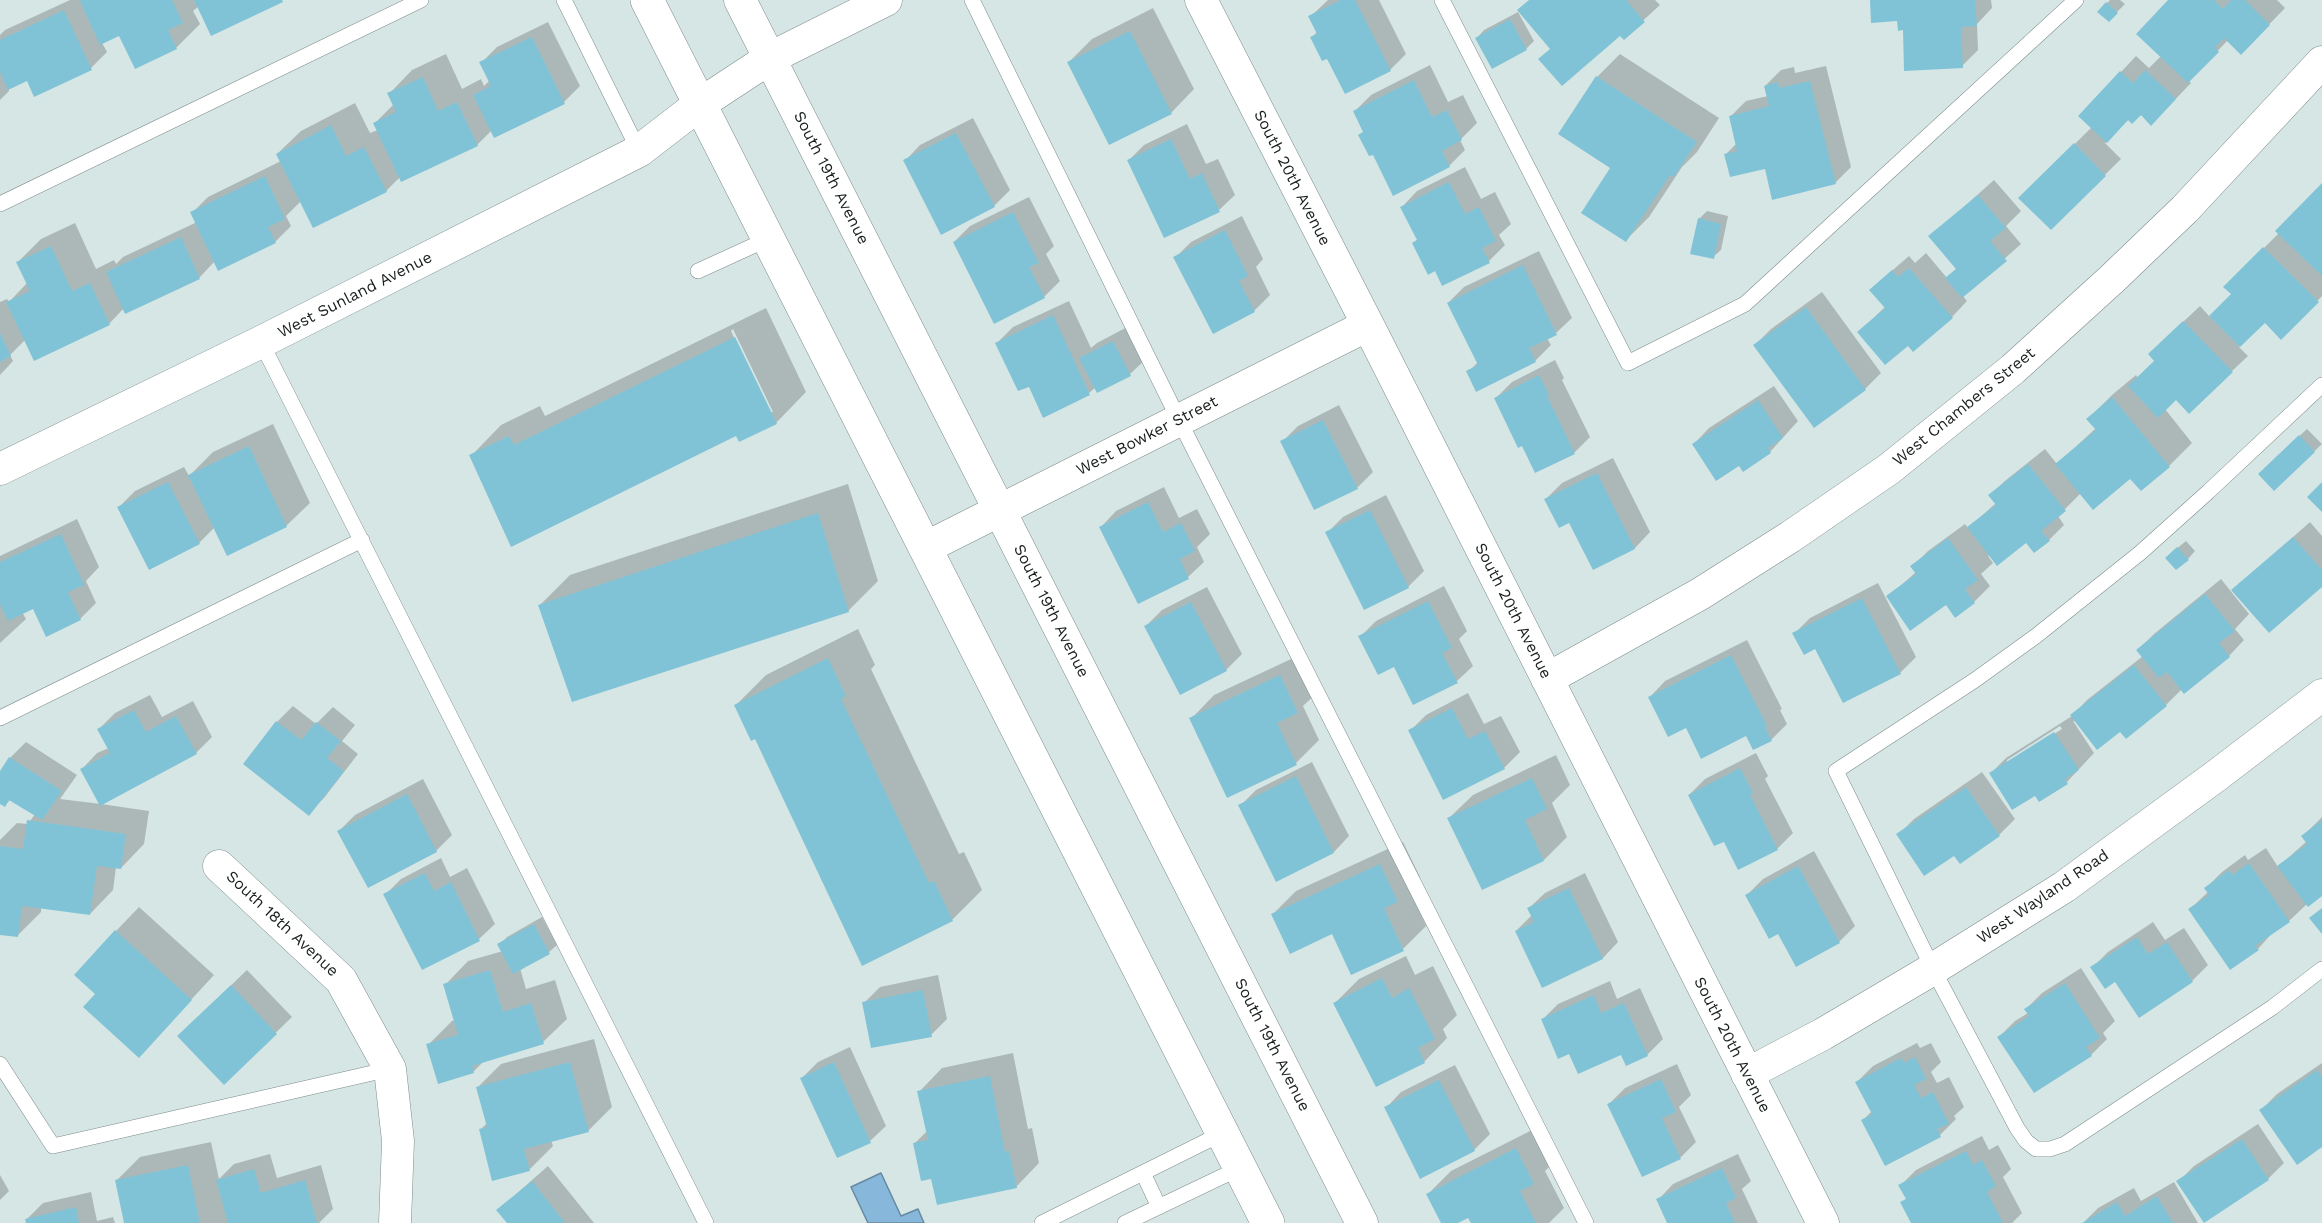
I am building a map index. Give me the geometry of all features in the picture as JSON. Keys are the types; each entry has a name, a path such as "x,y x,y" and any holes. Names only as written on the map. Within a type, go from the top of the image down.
{"main road":[{"path":"647,0 1268,1223"}],"street":[{"name":"South 19th Avenue","path":"740,0 1362,1223"},
{"name":"West Sunland Avenue","path":"0,469 261,342 639,151 700,104 770,58 886,0"},
{"name":"South 20th Avenue","path":"1201,0 1823,1223"},
{"name":"West Chambers Street","path":"1547,679 1700,594 1790,537 1889,469 2013,369 2112,279 2185,209 2322,62"},
{"name":"West Bowker Street","path":"925,548 1368,325"},
{"name":"West Wayland Road","path":"1747,1074 1823,1034 2064,887 2322,695"},
{"name":"South 18th Avenue","path":"219,866 341,980 390,1069 398,1140 395,1223"}],"lane":[{"path":"0,204 421,0"},
{"path":"564,0 639,151"},
{"path":"972,0 1179,420 1586,1223"},
{"path":"1442,0 1628,363 1745,304 2076,0"},
{"path":"698,272 768,239"},
{"path":"261,342 706,1223"},
{"path":"2322,385 2140,553 2036,636 1975,680 1836,771 1933,969 2017,1128 2026,1141 2036,1149 2065,1144 2273,1007 2322,969"},
{"path":"0,718 362,540"},
{"path":"0,1064 53,1146 390,1069"},
{"path":"1042,1223 1059,1219 1222,1133"},
{"path":"1125,1223 1240,1168"},
{"path":"1143,1173 1159,1207"}],"water":[{"path":"881,1173 901,1216 918,1209 924,1223 868,1223 851,1187"}],"building":[{"path":"172,0 183,23 168,30 177,49 135,69 119,36 100,45 80,1"},
{"path":"194,0 282,0 283,2 211,36"},
{"path":"1341,0 1355,0 1391,71 1345,94 1327,59 1322,61 1310,37 1317,34 1308,16"},
{"path":"1529,0 1626,0 1645,22 1624,40 1620,36 1562,86 1538,59 1550,49 1517,10"},
{"path":"1870,0 1975,0 1977,26 1961,27 1963,68 1904,71 1903,30 1898,31 1897,21 1871,23"},
{"path":"2168,0 2214,0 2223,9 2231,0 2245,0 2270,25 2241,55 2224,38 2215,47 2219,52 2188,83 2136,34"},
{"path":"2106,2 2118,13 2109,22 2097,12"},
{"path":"64,10 92,70 34,97 27,81 8,90 0,72 0,40"},
{"path":"1510,19 1527,50 1492,69 1475,38"},
{"path":"1130,31 1172,114 1109,145 1067,62"},
{"path":"532,37 565,104 494,138 473,95 491,86 479,62"},
{"path":"2145,70 2176,99 2151,126 2141,115 2132,124 2128,120 2107,143 2078,116 2120,71 2133,83"},
{"path":"1596,76 1697,142 1674,177 1670,175 1626,242 1581,213 1610,168 1558,134"},
{"path":"423,77 438,111 457,102 478,146 401,182 373,123 396,112 387,93"},
{"path":"1414,80 1432,117 1447,110 1462,140 1442,151 1450,167 1393,196 1373,155 1369,156 1358,135 1363,132 1353,111"},
{"path":"1810,81 1836,184 1772,200 1765,169 1730,177 1724,154 1737,151 1729,116 1769,106 1764,86 1778,82 1779,88"},
{"path":"331,125 346,156 364,147 387,192 313,228 276,154"},
{"path":"956,133 995,207 941,235 903,160"},
{"path":"1171,139 1190,179 1202,173 1220,212 1164,238 1127,160"},
{"path":"2074,143 2106,176 2051,230 2018,198"},
{"path":"265,176 285,219 268,227 276,243 218,271 190,212"},
{"path":"1449,182 1465,214 1479,207 1496,241 1482,248 1490,263 1442,286 1435,271 1428,275 1412,243 1417,240 1400,207"},
{"path":"2322,183 2322,276 2275,231"},
{"path":"1978,195 2006,228 1990,241 2007,261 1962,298 1945,278 1956,269 1928,236"},
{"path":"1013,212 1039,263 1029,267 1045,298 994,324 953,242"},
{"path":"1698,218 1721,224 1714,259 1690,254"},
{"path":"1225,230 1248,276 1239,281 1255,312 1213,334 1173,257"},
{"path":"181,237 200,279 125,314 106,272"},
{"path":"51,246 72,291 90,283 110,325 34,361 6,302 30,291 16,262"},
{"path":"2263,247 2319,302 2281,340 2265,323 2240,347 2209,316 2231,294 2223,287"},
{"path":"1523,265 1557,335 1529,348 1536,362 1476,392 1466,371 1478,365 1447,303"},
{"path":"1909,268 1953,318 1913,352 1908,346 1885,365 1857,332 1885,308 1869,290 1892,270 1898,277"},
{"path":"1806,307 1866,390 1814,428 1753,345"},
{"path":"1053,315 1090,395 1043,418 1029,387 1018,391 995,343"},
{"path":"2183,321 2233,372 2189,414 2176,400 2158,418 2128,386 2154,361 2148,354"},
{"path":"0,333 11,356 0,362"},
{"path":"735,337 777,424 739,442 736,436 511,547 469,455 509,436 514,445"},
{"path":"1113,341 1131,376 1097,393 1079,358"},
{"path":"1539,375 1575,454 1535,473 1522,446 1518,448 1494,398"},
{"path":"2112,397 2170,467 2141,491 2130,479 2093,510 2055,464 2096,430 2086,419"},
{"path":"1758,400 1783,438 1768,448 1771,453 1743,472 1739,466 1716,481 1692,444"},
{"path":"1323,420 1358,489 1314,510 1280,441"},
{"path":"2299,435 2315,452 2274,491 2258,474"},
{"path":"249,446 287,527 227,556 188,475"},
{"path":"2028,464 2066,511 2041,531 2050,541 2034,553 2026,543 1997,566 1967,527 1996,505 1988,495"},
{"path":"1597,473 1635,549 1593,570 1569,523 1559,528 1544,499"},
{"path":"168,482 200,544 149,570 117,507"},
{"path":"2322,482 2322,512 2307,497"},
{"path":"1148,502 1163,532 1181,523 1195,551 1180,559 1189,579 1138,604 1099,527"},
{"path":"1370,510 1409,588 1364,610 1325,532"},
{"path":"818,513 849,612 572,702 538,605"},
{"path":"61,534 84,585 68,592 81,620 46,637 33,609 8,621 0,604 0,562"},
{"path":"2293,537 2322,570 2322,587 2269,633 2231,590"},
{"path":"1948,538 1978,580 1965,589 1975,603 1955,618 1946,605 1910,631 1886,596 1916,574 1910,566"},
{"path":"2177,547 2189,560 2176,570 2165,558"},
{"path":"2205,594 2235,631 2219,643 2230,657 2184,694 2167,672 2159,678 2136,650"},
{"path":"1862,598 1901,674 1843,703 1815,649 1804,655 1792,633"},
{"path":"1428,601 1452,648 1442,653 1458,683 1413,705 1394,667 1378,675 1358,636"},
{"path":"1191,602 1227,671 1180,695 1144,626"},
{"path":"1731,655 1767,726 1765,727 1772,741 1753,750 1746,736 1701,759 1686,728 1668,737 1648,697"},
{"path":"828,658 846,696 841,699 929,883 934,881 953,921 862,966 755,739 751,741 734,705"},
{"path":"2134,665 2167,706 2126,739 2120,732 2097,750 2070,715"},
{"path":"1280,675 1298,713 1277,723 1297,765 1227,798 1189,718"},
{"path":"1452,708 1468,739 1485,731 1505,769 1443,800 1408,730"},
{"path":"134,710 146,732 176,716 197,754 100,806 80,769 110,753 97,729"},
{"path":"276,721 301,740 316,722 341,741 327,758 344,771 309,816 243,764"},
{"path":"2054,732 2079,770 2065,779 2068,784 2039,802 2035,796 2012,810 1989,773"},
{"path":"9,757 62,791 42,820 9,800 5,807 0,804 0,771"},
{"path":"1740,768 1753,793 1750,795 1778,850 1738,870 1724,842 1714,846 1688,795"},
{"path":"1296,776 1334,853 1276,882 1238,805"},
{"path":"1532,778 1547,809 1525,820 1544,861 1482,890 1447,818"},
{"path":"1966,787 2000,836 1960,864 1954,856 1924,876 1896,834"},
{"path":"407,794 437,852 368,888 337,831"},
{"path":"27,820 126,834 121,869 97,866 90,915 22,906 18,937 0,935 0,846 23,849"},
{"path":"2322,820 2322,896 2308,907 2277,866 2307,844 2301,836"},
{"path":"2249,863 2290,922 2255,946 2259,950 2230,970 2188,909 2209,895 2204,888 2229,870 2232,875"},
{"path":"1380,864 1398,902 1384,908 1404,951 1351,975 1332,934 1290,954 1271,914"},
{"path":"1798,866 1840,943 1796,967 1778,934 1769,939 1745,895"},
{"path":"425,873 434,891 451,882 480,941 422,970 383,894"},
{"path":"1569,888 1603,959 1542,988 1515,931 1534,922 1527,908"},
{"path":"2322,908 2322,934 2309,918"},
{"path":"534,924 550,954 513,974 497,944"},
{"path":"115,930 192,1000 139,1058 83,1007 95,994 74,975"},
{"path":"2137,937 2148,954 2167,942 2193,982 2139,1018 2115,982 2105,989 2090,967"},
{"path":"490,970 503,1012 531,1003 544,1044 472,1066 474,1073 438,1084 426,1044 458,1035 443,984"},
{"path":"1382,978 1392,998 1409,988 1435,1039 1418,1048 1425,1063 1376,1087 1333,1003"},
{"path":"2065,983 2100,1038 2086,1047 2092,1056 2034,1093 1997,1037 2029,1016 2024,1009"},
{"path":"231,985 277,1034 224,1085 177,1036"},
{"path":"923,990 932,1037 871,1048 862,1002"},
{"path":"1594,995 1601,1013 1624,1003 1648,1056 1626,1066 1621,1055 1578,1074 1569,1054 1558,1059 1541,1019"},
{"path":"1915,1057 1926,1079 1914,1085 1921,1098 1933,1092 1949,1124 1937,1129 1941,1137 1885,1166 1861,1120 1872,1114 1855,1082 1901,1058 1904,1063"},
{"path":"570,1062 589,1132 524,1149 530,1171 492,1181 479,1129 487,1127 476,1087"},
{"path":"834,1062 871,1143 837,1158 800,1078"},
{"path":"2317,1070 2322,1077 2322,1147 2297,1165 2259,1110"},
{"path":"990,1076 1005,1152 1009,1151 1017,1188 937,1205 931,1179 921,1181 913,1143 928,1140 917,1091"},
{"path":"1661,1079 1676,1112 1662,1118 1681,1159 1642,1177 1607,1104"},
{"path":"1439,1080 1475,1151 1420,1179 1384,1107"},
{"path":"2242,1139 2269,1180 2204,1223 2176,1181"},
{"path":"1516,1148 1534,1184 1520,1191 1536,1223 1471,1223 1468,1218 1458,1223 1441,1223 1426,1194"},
{"path":"1966,1151 1973,1165 1982,1160 1996,1186 1987,1192 2003,1223 1911,1223 1900,1202 1906,1199 1898,1185"},
{"path":"188,1165 200,1223 124,1223 115,1180"},
{"path":"1722,1168 1736,1198 1726,1203 1735,1223 1667,1223 1656,1199"},
{"path":"254,1169 261,1193 305,1180 317,1223 228,1223 216,1180"},
{"path":"532,1181 565,1223 507,1223 496,1210"},
{"path":"2157,1196 2173,1223 2082,1223 2117,1202 2125,1216"},
{"path":"76,1207 79,1223 26,1223 25,1219"}]}
